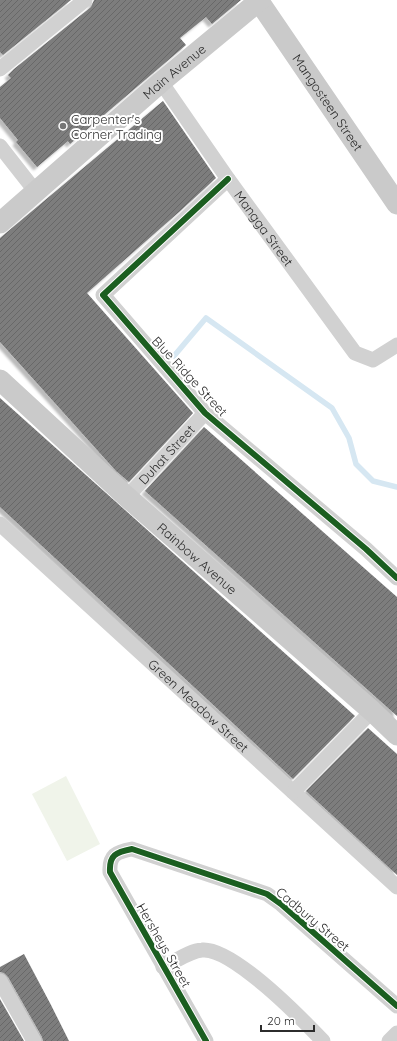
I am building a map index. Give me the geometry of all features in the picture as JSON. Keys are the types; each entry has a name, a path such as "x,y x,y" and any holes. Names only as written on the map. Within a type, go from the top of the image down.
{"street":[{"path":"0,69 85,0"},
{"name":"Main Avenue","path":"0,223 161,82 259,1"},
{"name":"Mangosteen Street","path":"259,1 397,204"},
{"name":"Mangga Street","path":"161,82 228,179 355,353 374,360 397,345"},
{"path":"0,146 36,192"},
{"name":"Blue Ridge Street","path":"228,179 103,295 206,413 360,544 397,578"},
{"name":"Rainbow Avenue","path":"0,380 127,497 397,735"},
{"name":"Duhat Street","path":"127,497 206,413"},
{"name":"Green Meadow Street","path":"0,524 397,887"},
{"path":"293,792 372,712"},
{"name":"Cadbury Street","path":"112,859 117,853 132,849 267,894 281,904 397,1006"},
{"name":"Hersheys Street","path":"112,859 110,864 110,872 206,1041"},
{"path":"163,967 192,953 203,950 222,955 247,970 303,1020 323,1041"},
{"path":"0,981 34,1041"},
{"path":"389,1041 397,1033"}],"shaded area":[{"path":"66,776 100,844 67,861 32,794"}],"building":[{"path":"0,0 71,0 3,55 0,52"},
{"path":"94,0 241,0 212,24 206,17 180,38 186,45 70,144 68,141 37,167 16,142 18,140 0,118 0,87 11,78 8,75 14,69 91,7"},
{"path":"163,101 216,178 87,293 193,413 129,482 116,471 0,342 0,238"},
{"path":"0,398 355,716 293,779 0,507"},
{"path":"204,427 397,597 397,716 145,491"},
{"path":"368,728 397,754 397,875 306,791"},
{"path":"24,954 69,1041 43,1041 8,977 4,973 0,972 0,967"},
{"path":"0,999 24,1041 0,1041"}],"waterway":[{"path":"174,356 206,318 332,408 349,438 356,464 373,481 397,487"}],"cycle path":[{"path":"228,179 103,295 205,413 366,549 397,578"},
{"path":"206,1041 110,872 112,858 122,851 132,849 267,894 281,904 397,1006"}],"place":[{"name":"Carpenter's Corner Trading","path":"63,126"}]}
